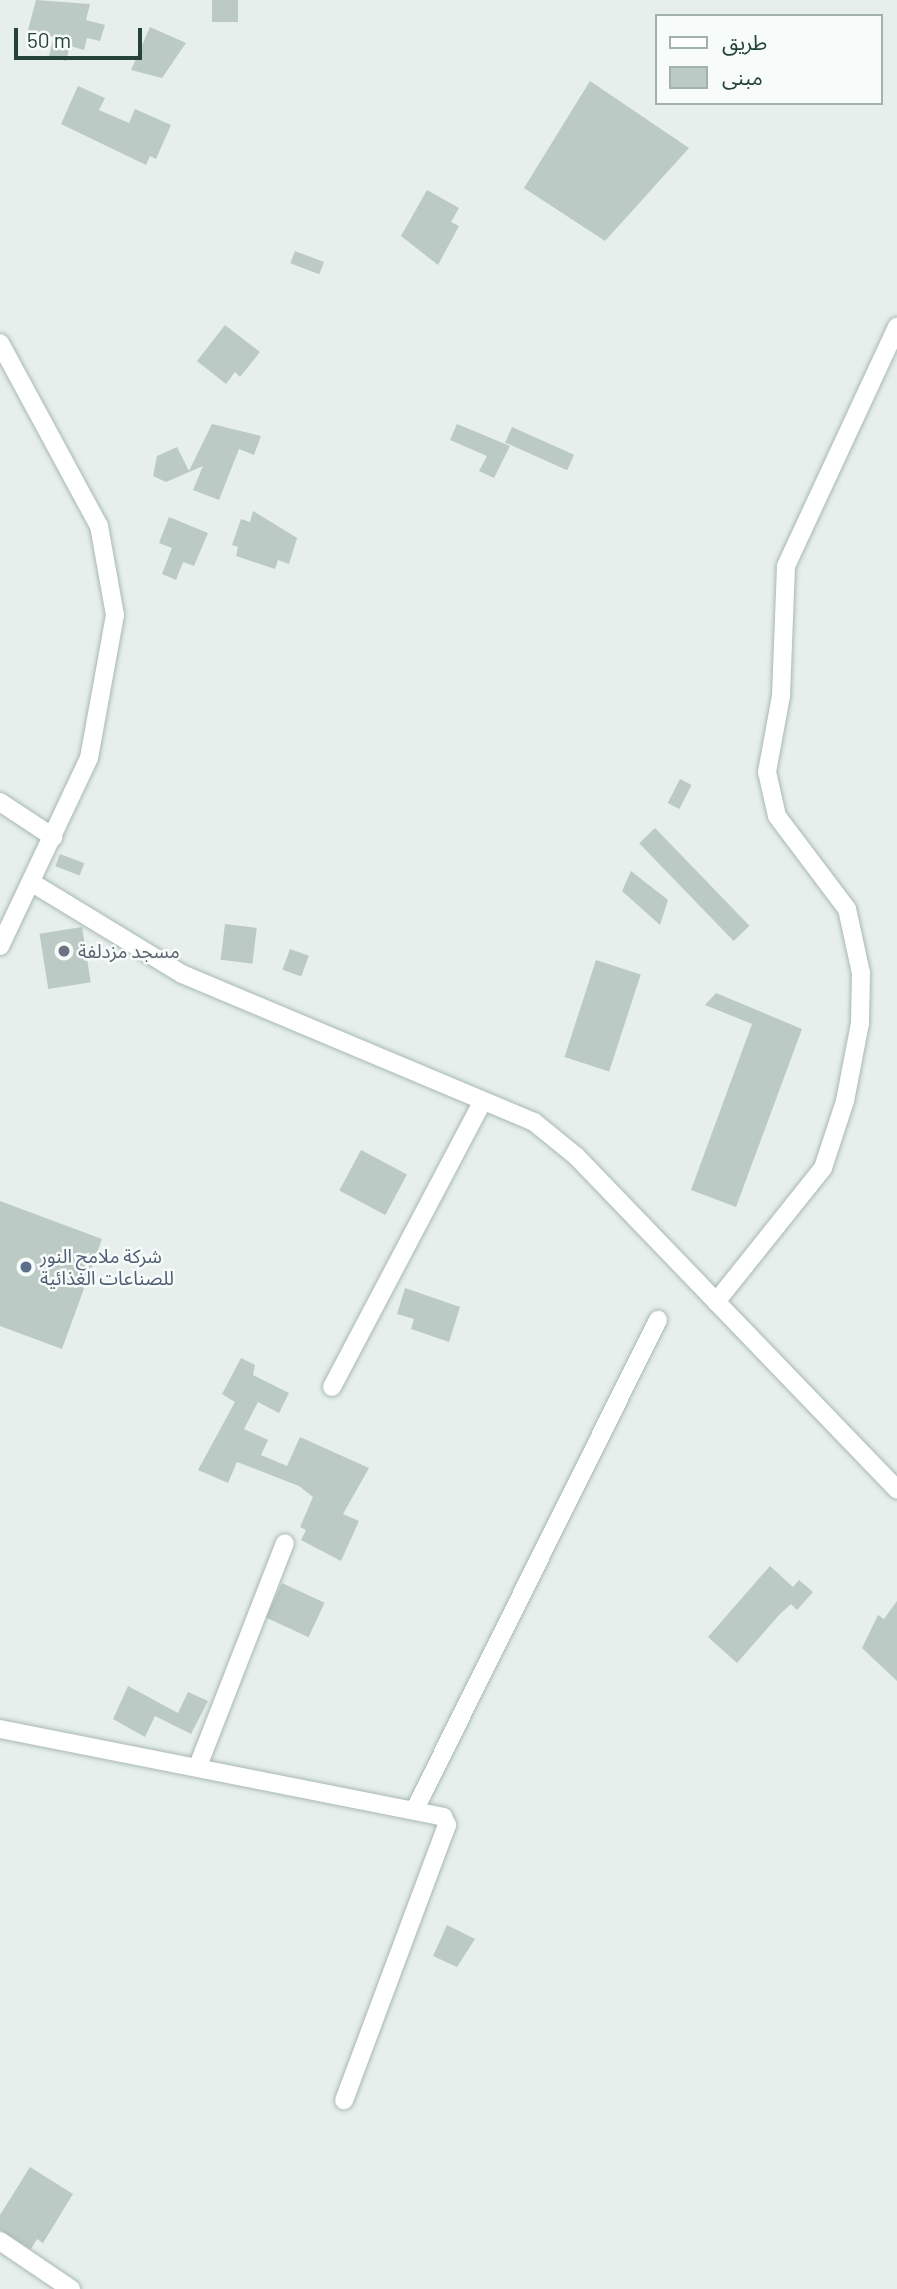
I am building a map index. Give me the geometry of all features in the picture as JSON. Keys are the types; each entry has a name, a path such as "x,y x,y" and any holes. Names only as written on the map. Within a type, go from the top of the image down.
{"street":[{"path":"716,1302 823,1168 860,1023 861,973 847,909 777,816 767,772 781,696 786,566 897,327"},
{"path":"0,343 80,484 99,526 115,615 100,714 89,758 34,884 0,946"},
{"path":"0,802 53,837"},
{"path":"34,884 182,974 482,1102 555,1137 897,1489"},
{"path":"332,1387 482,1102"},
{"path":"416,1807 658,1320"},
{"path":"198,1766 285,1543"},
{"path":"1,1732 416,1807 443,1817 447,1825 344,2100"},
{"path":"0,2241 71,2289"}],"building":[{"path":"36,0 90,4 86,20 105,25 100,41 87,38 84,50 70,46 66,61 49,56 54,37 28,30"},
{"path":"212,0 238,0 238,22 212,22"},
{"path":"150,27 186,43 162,78 131,70"},
{"path":"590,81 689,148 605,241 524,188"},
{"path":"78,86 105,98 99,110 129,123 135,109 171,125 156,159 150,156 146,165 61,124"},
{"path":"427,190 459,208 451,222 459,226 438,265 401,236"},
{"path":"295,251 324,262 319,274 290,263"},
{"path":"225,325 260,352 240,377 235,372 226,384 197,361"},
{"path":"212,424 261,436 254,455 239,449 219,500 193,490 203,466 166,482 153,476 157,456 177,447 189,471"},
{"path":"457,424 510,446 494,478 479,471 487,456 450,440"},
{"path":"512,427 574,455 567,470 505,443"},
{"path":"253,511 297,538 289,564 278,560 275,569 236,556 238,547 232,545 241,519 250,522"},
{"path":"169,517 208,533 194,566 183,562 176,580 162,574 172,548 159,543"},
{"path":"680,779 692,785 679,809 668,803"},
{"path":"655,828 749,926 734,941 639,843"},
{"path":"60,854 84,863 80,875 55,866"},
{"path":"631,871 668,900 660,925 622,891"},
{"path":"225,924 257,928 252,964 221,960"},
{"path":"82,927 91,982 48,989 40,934"},
{"path":"290,949 309,956 301,977 282,970"},
{"path":"596,960 641,975 609,1072 564,1057"},
{"path":"716,993 802,1029 736,1207 691,1190 752,1024 705,1005"},
{"path":"361,1150 407,1174 385,1215 339,1191"},
{"path":"0,1201 102,1239 62,1349 0,1326"},
{"path":"405,1288 460,1307 449,1342 411,1329 414,1319 397,1314"},
{"path":"241,1358 255,1365 253,1375 289,1393 279,1413 258,1402 244,1429 268,1440 261,1455 287,1466 300,1437 369,1468 343,1514 359,1521 341,1561 301,1540 306,1530 300,1527 313,1497 299,1486 237,1462 228,1483 198,1470 235,1402 222,1394"},
{"path":"770,1566 793,1587 799,1580 813,1592 797,1610 791,1604 779,1615 737,1663 708,1637"},
{"path":"282,1583 325,1603 309,1637 266,1617"},
{"path":"897,1601 897,1681 862,1648 878,1615 884,1619"},
{"path":"128,1686 178,1713 188,1692 208,1701 191,1734 155,1716 145,1737 113,1719"},
{"path":"447,1925 475,1939 457,1967 433,1956"},
{"path":"30,2167 73,2194 43,2243 37,2239 31,2249 0,2230 0,2215"}],"place":[{"name":"مسجد مزدلفة","path":"64,951"},
{"name":"شركة ملامح النور للصناعات الغذائية","path":"26,1267"}]}
